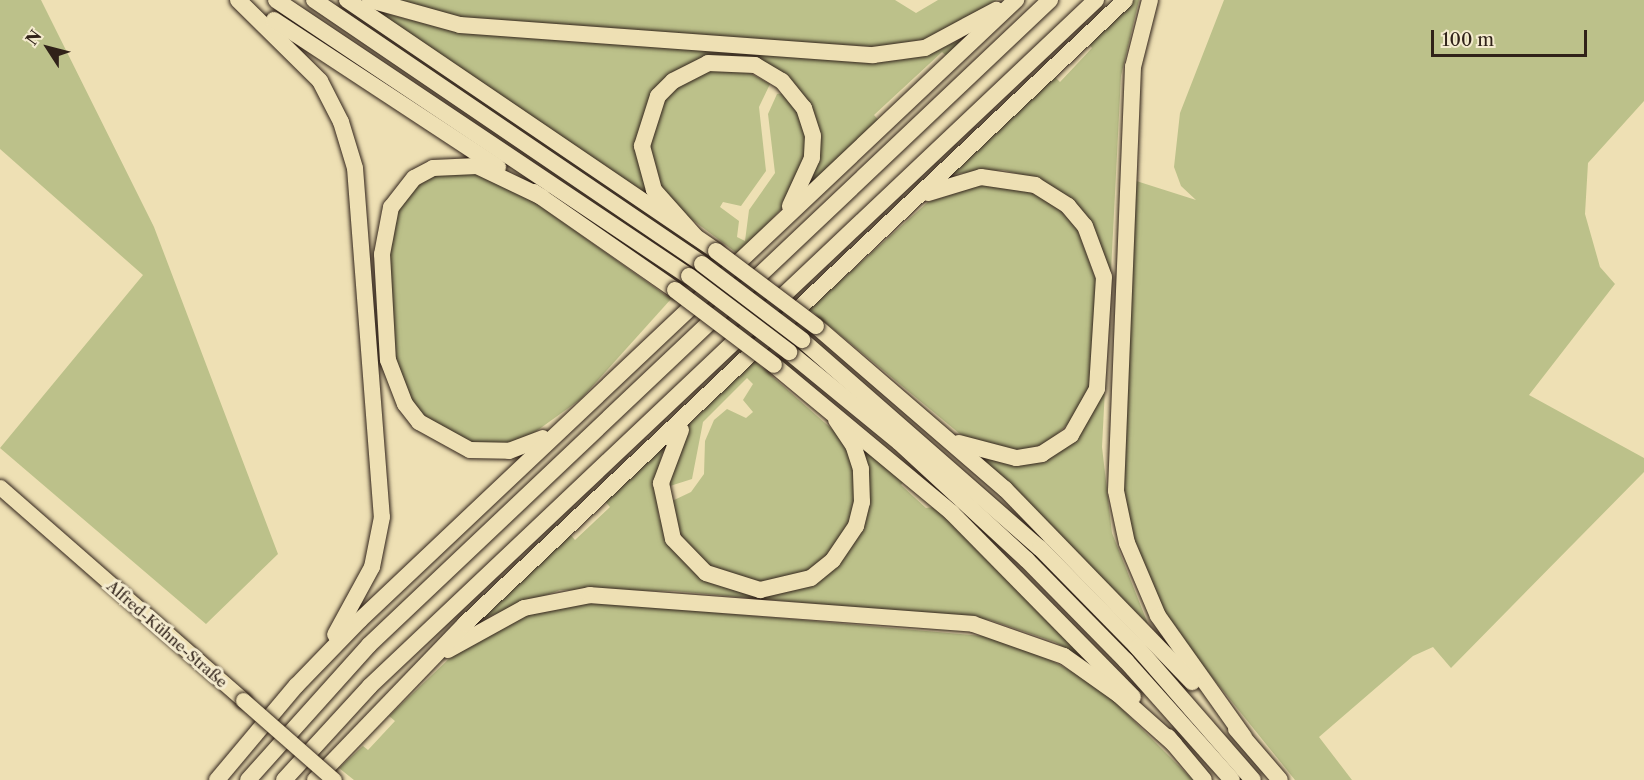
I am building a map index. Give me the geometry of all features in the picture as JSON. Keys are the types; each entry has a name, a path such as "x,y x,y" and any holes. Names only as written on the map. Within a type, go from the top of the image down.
{"highway":[{"path":"217,780 296,686 355,605 372,567 382,517 355,168 338,114 305,61 238,0"},
{"path":"243,0 542,197 675,290 818,399 1014,572 1108,667 1204,780"},
{"path":"276,0 689,276 789,351 899,442 1027,560 1126,660 1232,780"},
{"path":"314,0 702,264 802,340 1040,548 1137,647 1253,780"},
{"path":"347,0 695,236 816,326 952,440 1135,619 1244,737 1280,780"},
{"path":"370,0 417,16 491,28 873,55 943,41 1009,0"},
{"path":"296,686 580,410 1016,0"},
{"path":"248,780 369,645 1050,0"},
{"path":"284,780 370,686 1096,0"},
{"path":"315,780 420,668 751,357 1125,0"},
{"path":"1150,0 1133,67 1115,442 1121,522 1158,615 1244,737"},
{"path":"695,236 656,194 643,159 644,129 658,96 673,81 708,63 740,62 770,73 796,96 813,136 807,178 788,209 727,272"},
{"path":"542,197 477,166 454,164 414,178 389,214 382,254 388,360 405,404 419,422 462,447 509,451 544,438 580,410"},
{"path":"921,195 981,177 1016,179 1068,206 1097,249 1105,296 1100,369 1090,407 1056,447 1029,457 1005,457 952,440"},
{"path":"751,357 688,421 666,460 663,508 673,539 688,558 716,579 747,589 778,589 811,578 833,560 856,526 863,489 859,460 848,436 818,399"},
{"path":"420,668 504,616 590,596 973,624 1050,649 1119,695 1174,744"}],"main road":[{"name":"Alfred-Kühne-Straße","path":"0,487 334,780"}],"green space":[{"path":"0,0 41,0 154,227 278,554 206,624 0,448 143,275 0,149"},
{"path":"384,0 895,0 916,13 938,0 997,0 928,39 876,47 469,21"},
{"path":"1127,0 1139,0 1121,76 1102,447 1112,533 1148,624 980,458 1016,463 1086,423 1105,263 1039,179 1003,170 951,174 1054,76 1060,82 1092,48 1087,42"},
{"path":"1224,0 1644,0 1644,101 1588,163 1585,214 1600,267 1615,284 1529,395 1644,458 1644,472 1451,668 1433,647 1413,656 1319,737 1352,780 1295,780 1162,615 1123,511 1130,179 1196,200 1181,186 1174,167 1180,113"},
{"path":"365,8 460,33 848,61 901,60 960,41 949,58 942,52 874,115 881,123 810,184 814,171 799,93 717,57 647,105 637,139 646,196"},
{"path":"737,66 770,84 759,107 766,171 741,206 723,202 720,207 739,221 737,237 745,241 749,210 775,173 768,114 777,94 784,93 804,122 808,153 785,205 738,254 666,200 647,161 654,110 689,75"},
{"path":"446,171 478,172 509,184 671,299 581,399 524,440 487,446 454,439 432,424 412,405 395,357 388,245 401,201 418,182"},
{"path":"993,181 1048,198 1075,223 1096,280 1090,384 1079,414 1047,443 1021,451 966,439 809,309 928,202"},
{"path":"755,361 842,438 855,468 857,495 844,538 815,568 770,584 720,574 681,541 670,502 691,492 704,474 705,441 714,420 727,409 746,418 753,412 743,400 753,384 747,378 703,422 692,479 670,486 667,469 688,425"},
{"path":"665,442 655,482 659,518 710,582 759,596 806,586 856,538 859,446 905,480 901,485 926,508 935,507 1097,667 1055,642 990,620 674,591 560,590 482,619 569,533 575,540 610,507 603,499"},
{"path":"596,602 994,637 1033,651 1098,685 1193,780 354,780 339,768 363,746 368,750 395,721 389,716 454,654 518,617"}]}
